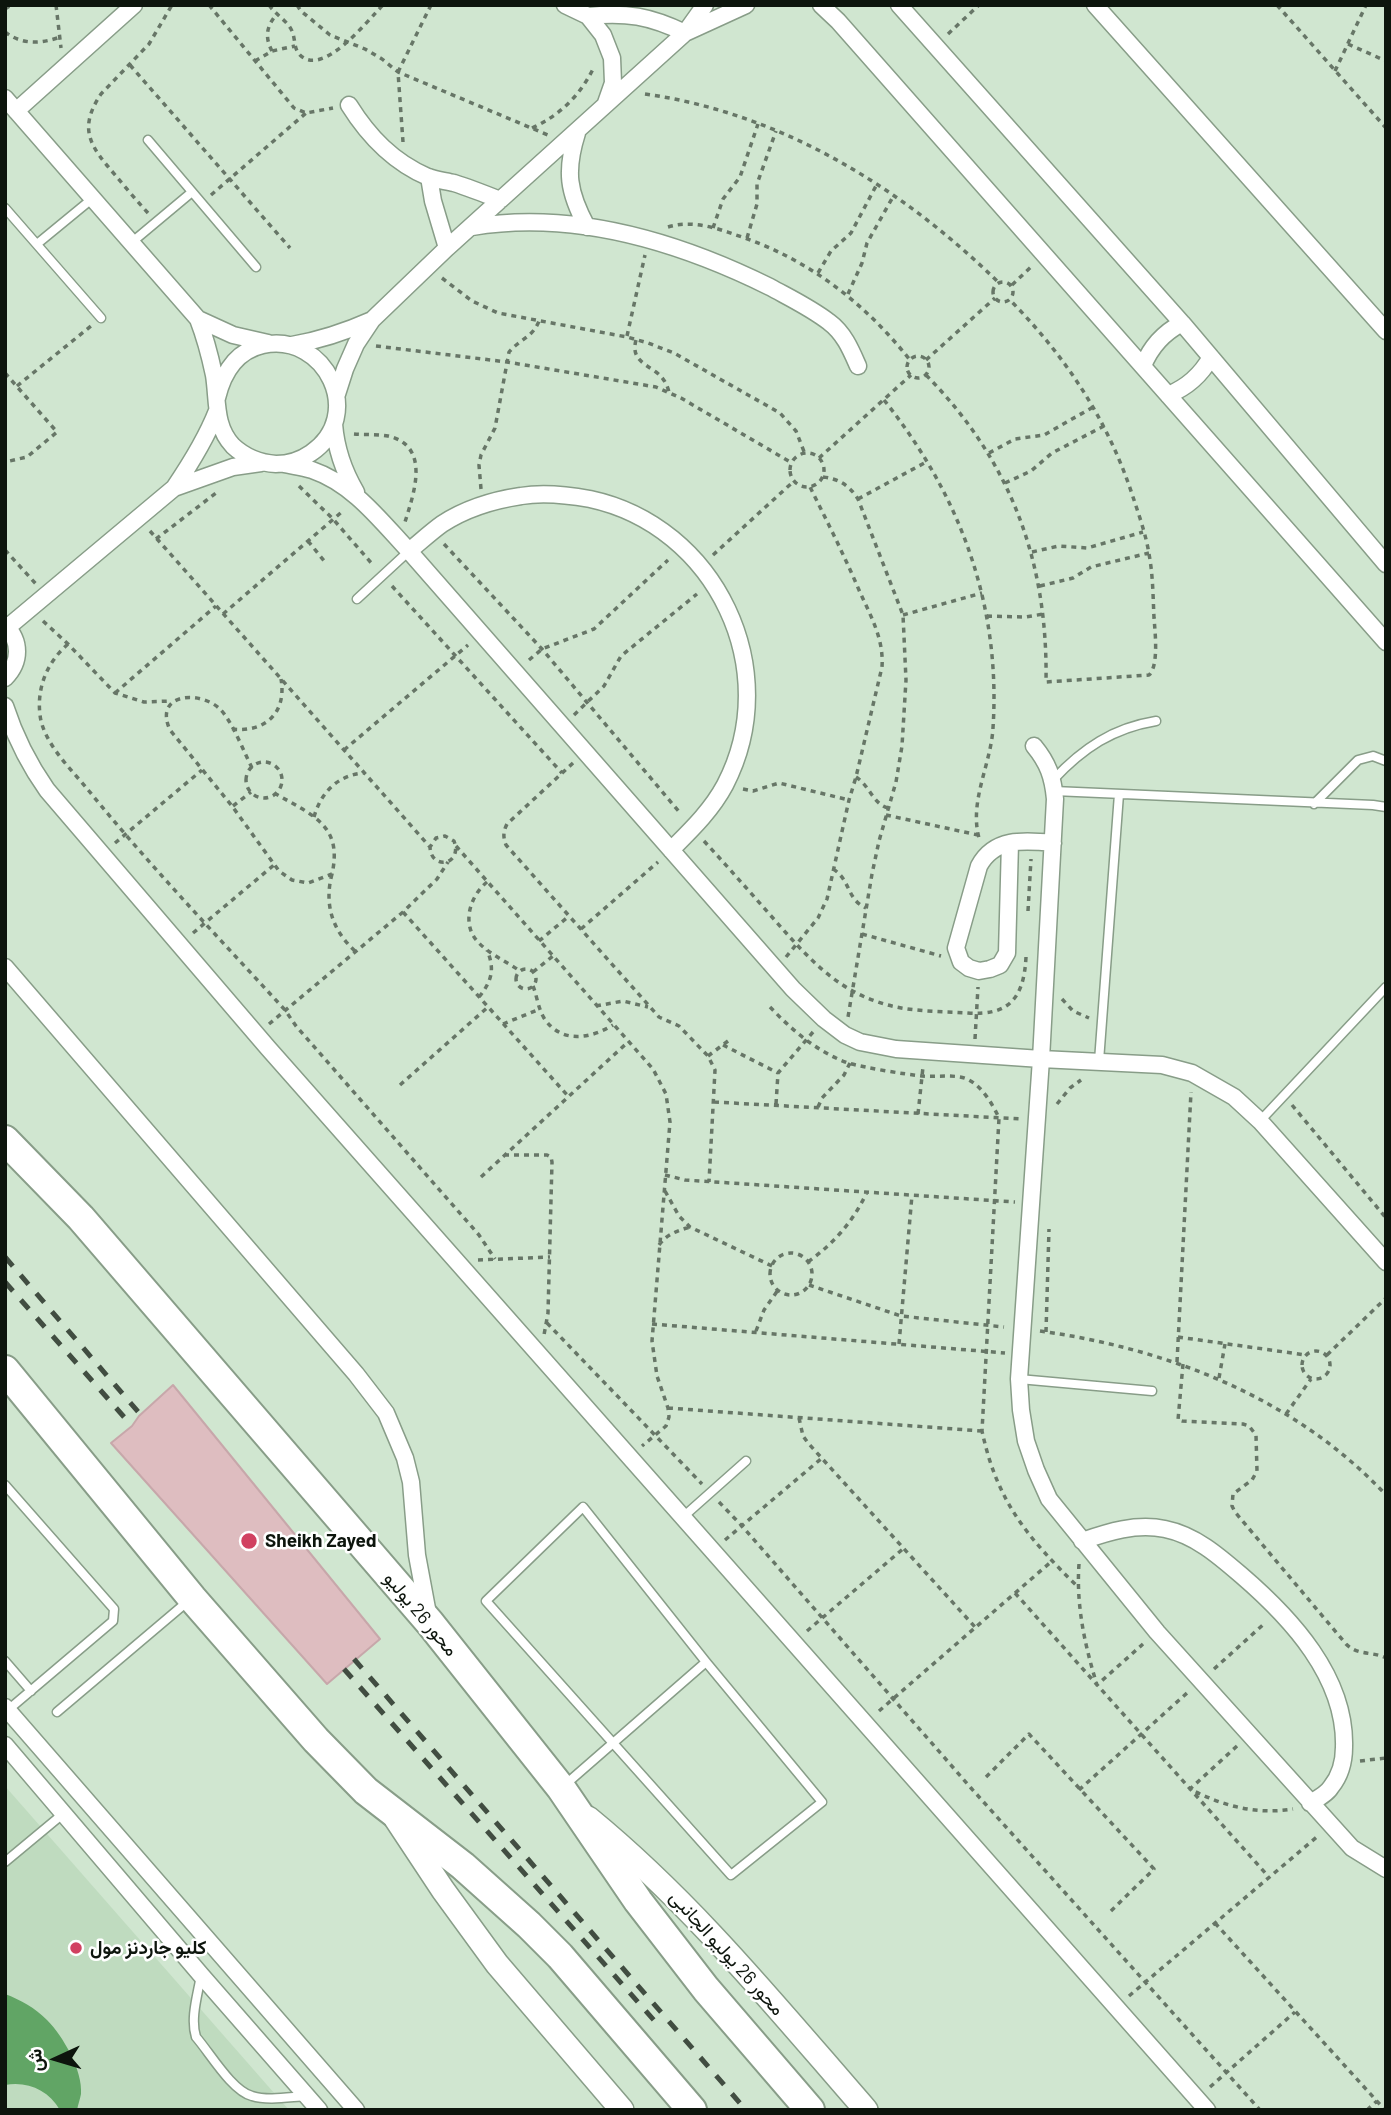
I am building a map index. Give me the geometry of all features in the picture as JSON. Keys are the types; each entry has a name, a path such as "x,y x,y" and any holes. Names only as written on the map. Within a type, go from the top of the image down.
{"highway":[{"name":"محور 26 يوليو","path":"5,1140 81,1218 429,1623 569,1798 671,1945 810,2110"},
{"path":"5,1370 192,1598 316,1740 366,1791 463,1866 529,1925 560,1956 692,2110"}],"main road":[{"name":"محور 26 يوليو الجانبى","path":"569,1798 702,1923 866,2110"},
{"path":"393,1813 443,1890 497,1964 622,2110"}],"street":[{"path":"134,5 64,70 11,105 198,318 233,335 271,344 292,345 320,340 372,320"},
{"path":"565,5 588,16 603,35 612,58 612,83 605,106"},
{"path":"337,397 356,344 372,320 447,248 685,33 705,5"},
{"path":"685,33 746,5"},
{"path":"821,5 838,21 1386,642"},
{"path":"899,5 1182,323 1386,564"},
{"path":"1095,5 1386,331"},
{"path":"588,16 638,16 662,22 685,33"},
{"path":"349,106 365,130 383,149 405,165 429,177 500,200"},
{"path":"578,130 570,154 569,180 575,205 587,227"},
{"path":"429,177 439,225 447,248"},
{"path":"470,228 499,222 529,221 587,227 649,240 696,255 799,302 831,323 847,342 858,366"},
{"path":"198,318 210,358 222,429 231,444 245,456 261,463"},
{"path":"1143,366 1158,340 1182,323"},
{"path":"5,678 18,657 18,646 6,626 47,596 174,488 207,436 217,405 220,382 229,367 240,355 255,347 271,344"},
{"path":"292,345 309,352 323,364 332,379 337,397 334,428 339,456 359,497"},
{"path":"1168,395 1189,384 1206,367 1211,357"},
{"path":"284,464 301,460 315,451 334,428"},
{"path":"174,488 233,467 261,463 284,464 311,470 336,481 359,497 405,546 775,969 824,1019 845,1035 860,1042 896,1049 1162,1065 1192,1073 1234,1097 1260,1121 1386,1262"},
{"path":"405,546 482,505 524,495 567,494 609,503 648,521 683,547 701,566 733,619 744,660 747,703 740,745 725,785 701,820 671,850"},
{"path":"5,706 17,740 36,775 101,854 257,1035 1202,2104"},
{"path":"1034,746 1046,761 1054,785 1041,1059 1020,1379 1021,1410 1036,1470 1049,1499 1157,1632 1352,1848 1386,1869"},
{"path":"1010,844 1007,953 1000,965 979,971 961,962 956,948 979,866 985,854 996,846 1010,844 1031,841 1053,844"},
{"path":"5,967 356,1374 386,1413 401,1447 411,1482 417,1555 429,1623"},
{"path":"1082,1541 1135,1527 1165,1529 1193,1538 1217,1555 1279,1610 1306,1642 1327,1676 1340,1704 1345,1732 1343,1762 1331,1788 1310,1803"},
{"path":"7,1708 356,2110"},
{"path":"5,1745 319,2110"},
{"path":"53,1799 72,1783"}],"lane":[{"path":"148,140 256,267"},
{"path":"131,243 192,192"},
{"path":"37,244 93,198"},
{"path":"5,208 101,318"},
{"path":"357,599 405,546"},
{"path":"1156,721 1126,727 1098,740 1069,763 1054,785 1119,794 1386,807"},
{"path":"1314,804 1358,760 1373,756 1386,761"},
{"path":"1099,1061 1119,794"},
{"path":"1260,1121 1386,987"},
{"path":"1020,1379 1152,1391"},
{"path":"683,1517 746,1461"},
{"path":"5,1485 111,1605 115,1613 113,1621 7,1708"},
{"path":"583,1507 822,1802 732,1875 614,1743 486,1601 583,1507"},
{"path":"57,1712 192,1598"},
{"path":"5,1661 31,1691"},
{"path":"569,1798 614,1743 706,1662"},
{"path":"5,1862 64,1812"},
{"path":"201,1975 194,2031 239,2090 260,2098 307,2096"}],"path":[{"path":"5,9 11,5"},
{"path":"56,5 64,70"},
{"path":"156,222 95,152 89,133 95,103 149,44 172,5"},
{"path":"209,5 294,108 306,113"},
{"path":"269,5 290,27 295,46 303,58 310,60 333,54 383,5"},
{"path":"297,5 324,31 345,43 365,49 398,72 564,143"},
{"path":"405,165 398,72 431,5"},
{"path":"936,45 979,5"},
{"path":"1276,5 1386,128"},
{"path":"1335,71 1366,5"},
{"path":"272,51 267,36 271,21 276,15"},
{"path":"5,32 23,41 35,43 60,37"},
{"path":"532,128 549,120 575,98 594,69 603,35"},
{"path":"1348,44 1386,61"},
{"path":"255,61 272,51 295,46"},
{"path":"130,65 290,248"},
{"path":"622,90 688,102 758,124 824,153 894,195 932,222 998,282 1012,285 1014,290 1010,300"},
{"path":"201,203 306,113 349,106"},
{"path":"713,228 723,199 740,177 758,124"},
{"path":"747,238 757,204 757,184 776,131"},
{"path":"818,273 831,251 851,233 877,184"},
{"path":"848,294 862,263 867,243 894,195"},
{"path":"627,337 649,240 659,230 676,225 695,224 747,238 818,273 848,294 891,336 910,360"},
{"path":"1012,285 1044,255"},
{"path":"430,264 449,285 472,302 498,313 636,339 674,353 780,413 796,431 805,454"},
{"path":"995,298 993,289 998,282"},
{"path":"995,298 1005,302 1010,300"},
{"path":"926,360 995,298"},
{"path":"926,374 960,412 989,453 1015,505 1040,586 1044,614 1046,682 1149,675 1155,667 1149,553 1126,475 1095,407 1058,352 1010,300"},
{"path":"17,386 101,318"},
{"path":"479,465 481,455 495,428 509,352 514,345 536,330 539,321"},
{"path":"636,339 636,356 641,363 662,376 669,392"},
{"path":"356,344 507,362 642,384 669,392 792,463"},
{"path":"922,356 926,360 929,370 926,374 916,378 911,375 908,370 910,360 922,356"},
{"path":"5,373 57,432 27,457 5,462"},
{"path":"819,458 911,375"},
{"path":"884,400 929,461 951,504 964,533 982,593 992,659 994,713 992,745 976,817 978,835 985,854"},
{"path":"989,453 1016,439 1044,435 1095,407"},
{"path":"1005,483 1031,471 1052,453 1104,426"},
{"path":"334,428 388,436 404,443 414,457 417,474 405,546"},
{"path":"812,454 819,458 823,466 823,477 818,483 810,487 794,481 791,476 792,463 797,457 812,454"},
{"path":"858,499 929,461"},
{"path":"823,477 844,483 858,499 903,615 906,648 905,713 896,782 872,874 845,1035"},
{"path":"701,566 794,481"},
{"path":"775,969 818,918 827,899 882,667 879,635 810,487"},
{"path":"223,614 359,497"},
{"path":"140,518 430,847 430,852 437,861 448,862"},
{"path":"433,532 542,649 693,828 822,971 852,992 895,1007 988,1014 998,1011 1020,993 1025,976 1026,949"},
{"path":"1031,552 1059,546 1087,548 1143,532"},
{"path":"308,541 325,562"},
{"path":"515,672 542,649 594,629 683,547"},
{"path":"5,550 47,596"},
{"path":"1040,586 1073,578 1091,567 1149,553"},
{"path":"562,726 604,686 621,656 713,582"},
{"path":"903,615 982,593"},
{"path":"116,693 216,606"},
{"path":"30,609 116,693 144,702 198,698 219,708 227,718 252,768"},
{"path":"987,616 1025,617 1044,614"},
{"path":"344,750 482,634"},
{"path":"68,644 54,659 43,681 40,695 42,723 52,744 125,834 285,1010 296,1026 479,1235 495,1259"},
{"path":"232,729 256,729 276,714 283,690 281,679"},
{"path":"173,700 168,707 166,723 170,730 232,806 274,864 285,876 300,882 317,881 332,874"},
{"path":"585,752 507,824 503,838 506,845 650,1008 659,1017 679,1026 708,1056 715,1070 709,1182"},
{"path":"265,762 272,764 281,775 281,789 276,794 263,798 256,796 248,787 247,777 252,768 265,762"},
{"path":"101,854 202,770"},
{"path":"314,817 321,797 328,789 345,777 365,774"},
{"path":"856,778 869,788 877,802 888,808"},
{"path":"725,785 753,792 779,783 788,783 849,800"},
{"path":"232,806 251,792"},
{"path":"276,794 314,817 329,832 335,860 329,886 329,910 338,933 355,951"},
{"path":"886,815 978,835"},
{"path":"430,847 436,838 445,836 454,841 653,1069 666,1094 670,1122 652,1350 656,1376 669,1417 666,1426 630,1457"},
{"path":"1028,922 1031,841"},
{"path":"257,1035 437,879 453,858 456,846"},
{"path":"581,929 671,850"},
{"path":"180,945 274,864"},
{"path":"833,869 841,873 857,904 867,908"},
{"path":"487,882 474,897 469,916 473,935 486,948 520,971 529,969 533,972 536,979 533,986 544,1018 557,1031 574,1038 595,1035 613,1025"},
{"path":"402,912 568,1096"},
{"path":"539,941 569,916"},
{"path":"862,933 961,962"},
{"path":"479,997 492,976 486,948"},
{"path":"533,972 552,956"},
{"path":"520,971 517,975 519,985 523,988 533,986"},
{"path":"971,1082 979,971"},
{"path":"596,1006 623,1001 650,1008"},
{"path":"400,1085 488,1007"},
{"path":"770,1007 806,1040 850,1063 922,1076 962,1077 986,1096 999,1118 982,1431 987,1455 1006,1501 1034,1543 1079,1587"},
{"path":"503,1024 540,1009"},
{"path":"776,1104 778,1073 824,1019"},
{"path":"708,1056 732,1038"},
{"path":"481,1177 628,1042"},
{"path":"818,1107 822,1098 844,1075 860,1042"},
{"path":"723,1045 778,1073"},
{"path":"918,1114 924,1051"},
{"path":"1177,1362 1192,1073"},
{"path":"1054,1112 1063,1095 1087,1077"},
{"path":"1284,1096 1386,1218"},
{"path":"714,1102 1037,1120"},
{"path":"504,1155 551,1157 547,1323 536,1351"},
{"path":"665,1175 709,1182 1031,1203"},
{"path":"664,1189 679,1216 690,1227 772,1266"},
{"path":"808,1262 843,1232 867,1192"},
{"path":"899,1344 912,1195"},
{"path":"1046,1332 1050,1222"},
{"path":"659,1246 676,1231 690,1227"},
{"path":"793,1253 808,1262 812,1273 809,1285 803,1292 794,1295 778,1290 771,1279 772,1266 777,1259 793,1253"},
{"path":"456,1260 550,1257"},
{"path":"809,1285 901,1316 1046,1332 1100,1342 1183,1364 1219,1378 1286,1414 1350,1461 1386,1495"},
{"path":"756,1332 764,1310 778,1290"},
{"path":"1326,1355 1386,1298"},
{"path":"547,1323 742,1526 971,1788 1260,2110"},
{"path":"652,1324 1021,1354"},
{"path":"1178,1337 1306,1355 1320,1351 1330,1362 1330,1370 1325,1376 1311,1379 1303,1371 1306,1355"},
{"path":"1219,1378 1225,1344"},
{"path":"1183,1364 1178,1417 1180,1421 1243,1424 1249,1426 1256,1435 1257,1471 1252,1480 1233,1494 1232,1506 1235,1512 1346,1644 1360,1653 1386,1658"},
{"path":"1286,1414 1311,1379"},
{"path":"668,1408 982,1431"},
{"path":"799,1418 803,1436 975,1628"},
{"path":"713,1550 822,1458"},
{"path":"1082,1541 1079,1587 1084,1637 1097,1685"},
{"path":"794,1642 904,1548"},
{"path":"866,1723 1052,1561"},
{"path":"1015,1593 1268,1876"},
{"path":"1097,1685 1157,1632"},
{"path":"986,1777 1029,1734 1154,1869 1109,1913"},
{"path":"1190,1789 1249,1735"},
{"path":"1343,1762 1386,1758"},
{"path":"1190,1789 1229,1806 1250,1810 1291,1810 1310,1803"},
{"path":"1117,2007 1268,1876 1331,1826"},
{"path":"1215,1923 1385,2110"},
{"path":"1202,2104 1226,2073 1296,2012"},
{"path":"1367,2110 1377,2101"}],"shaded area":[{"name":"كليو جاردنز مول","path":"5,1786 289,2110 5,2110"},
{"path":"5,1994 28,2005 42,2016 65,2044 81,2085 77,2110 60,2110 50,2097 37,2088 22,2084 5,2085"}],"building":[{"name":"Sheikh Zayed","path":"173,1385 380,1639 327,1684 111,1443"}],"railway":[{"path":"5,1257 139,1416"},
{"path":"5,1282 132,1426"},
{"path":"354,1659 746,2110"},
{"path":"344,1669 659,2026"}],"place":[{"name":"Sheikh Zayed","path":"249,1541"},
{"name":"كليو جاردنز مول","path":"76,1948"}]}
